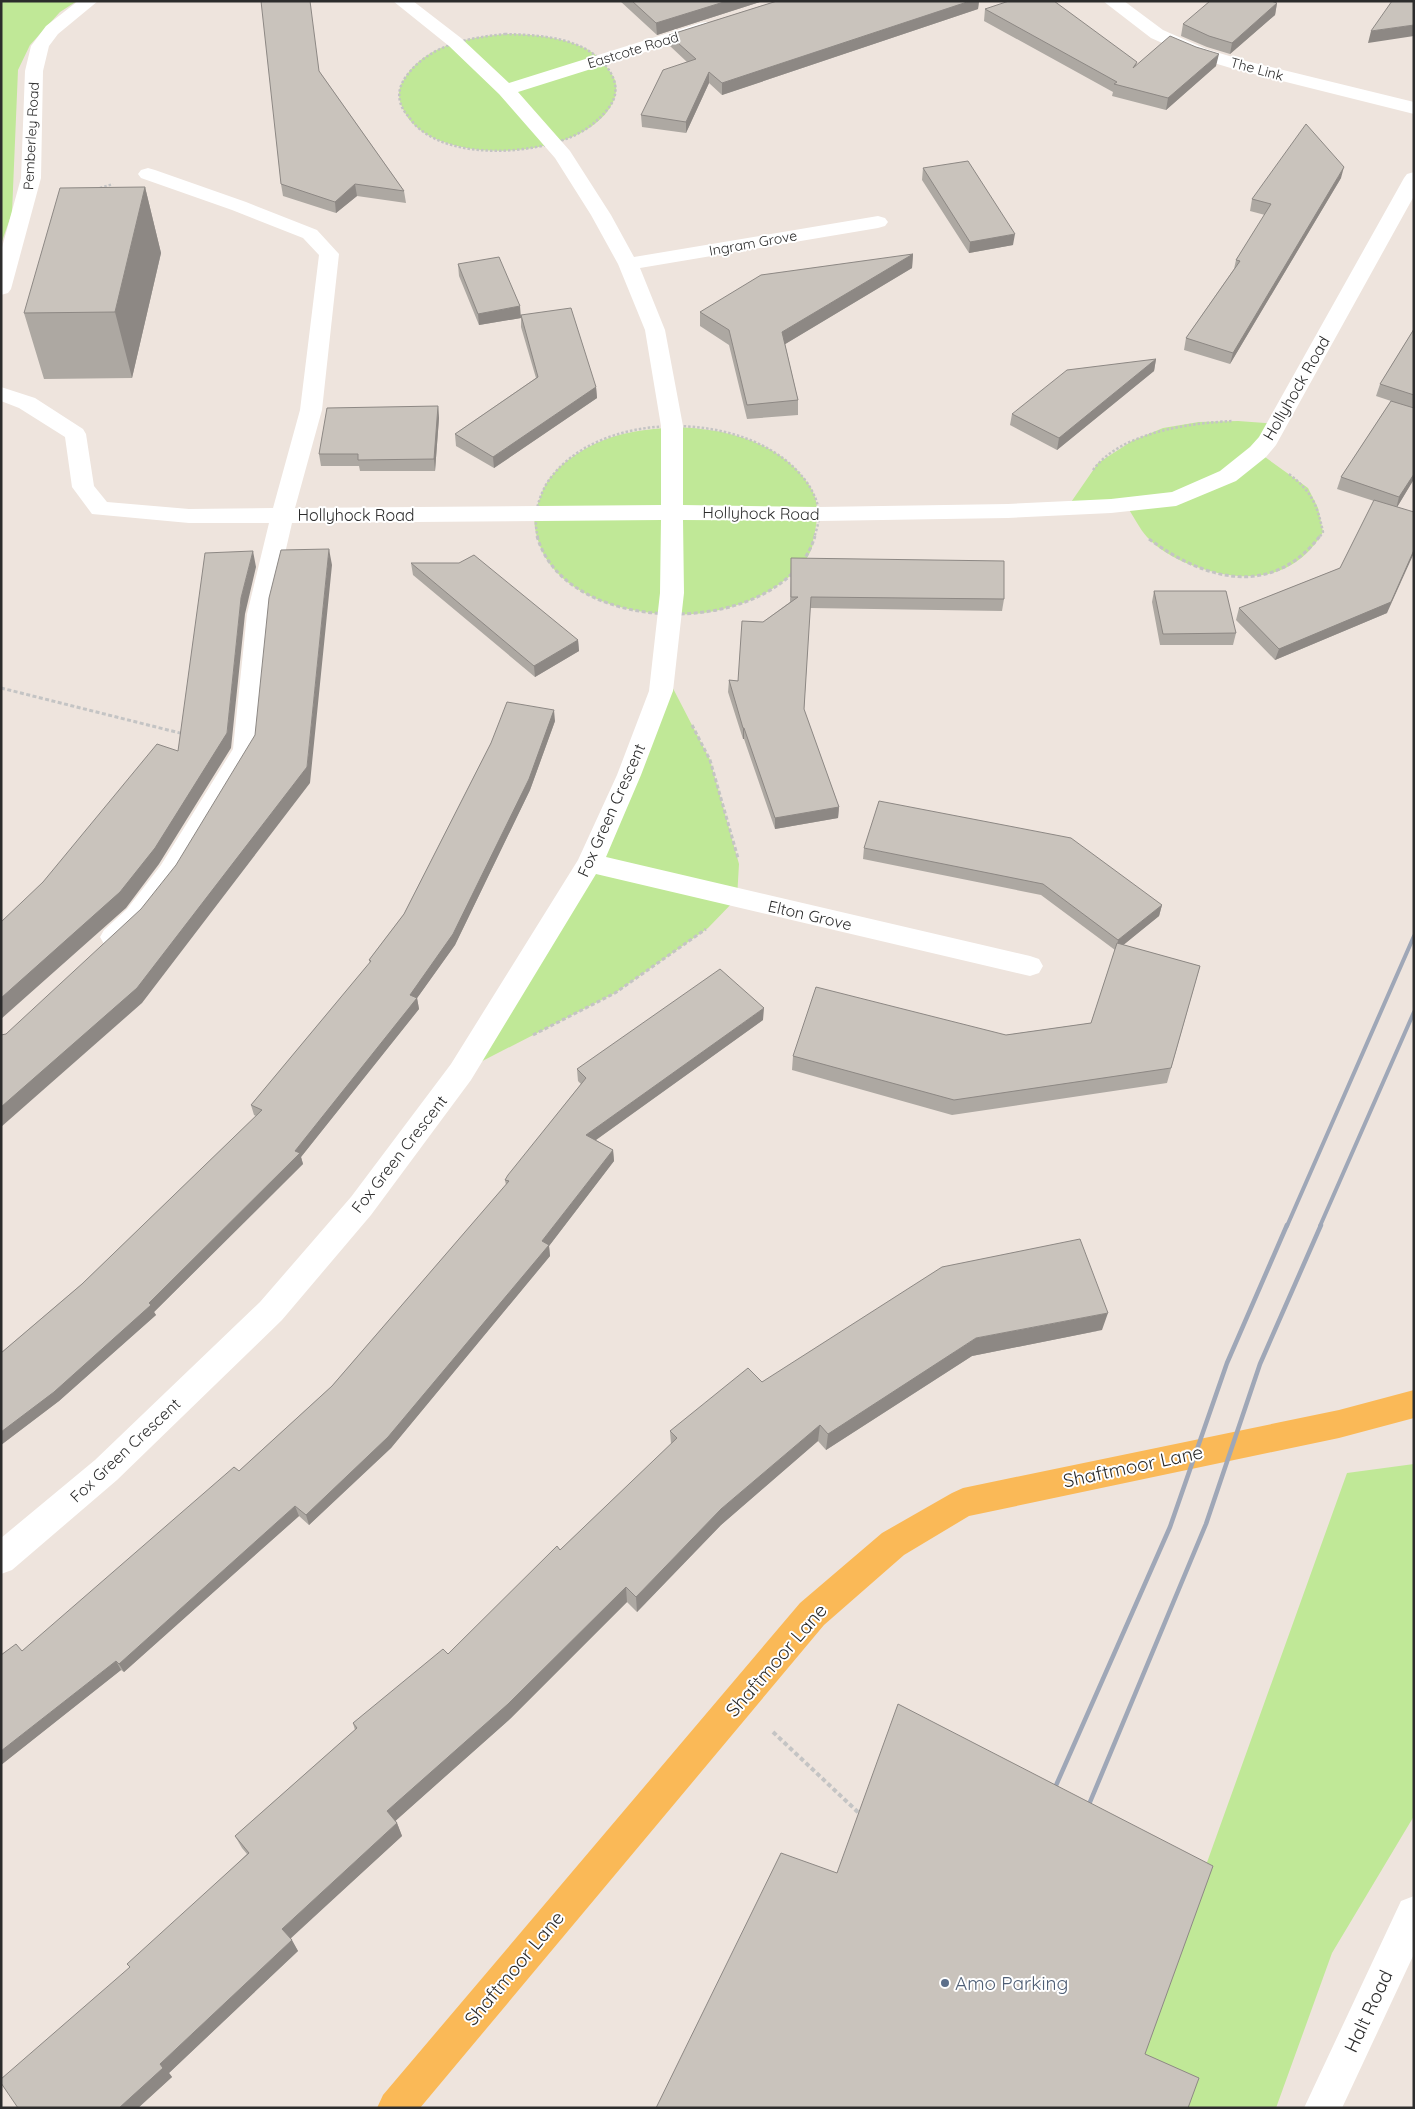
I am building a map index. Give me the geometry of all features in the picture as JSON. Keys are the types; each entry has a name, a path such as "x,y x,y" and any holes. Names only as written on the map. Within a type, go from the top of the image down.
{"main road":[{"name":"Shaftmoor Lane","path":"406,2104 812,1614 893,1544 962,1503 1339,1424 1414,1404"}],"street":[{"name":"Pemberley Road","path":"1,289 31,178 34,71 40,46 52,30 90,1"},
{"name":"Fox Green Crescent","path":"1,1559 106,1470 271,1311 361,1206 461,1072 590,863 630,775 661,690 672,593 672,417 655,330 628,264 602,215 563,155 506,90 455,42 402,1"},
{"name":"The Link","path":"1112,1 1157,34 1200,53 1240,65 1414,108"},
{"name":"Eastcote Road","path":"506,90 723,22"},
{"path":"100,948 136,916 170,872 245,750 259,614 282,515 311,410 328,254 310,234 239,206 148,174"},
{"name":"Hollyhock Road","path":"1,394 28,404 74,434 83,487 100,509 189,516 673,512 819,514 1067,508 1126,505 1176,499 1228,476 1258,452 1268,440 1414,178"},
{"name":"Ingram Grove","path":"628,264 878,222"},
{"name":"Elton Grove","path":"590,863 1030,966"},
{"name":"Halt Road","path":"1323,2108 1414,1914"}],"path":[{"path":"95,190 148,174"},
{"path":"1067,508 1098,463 1132,441 1163,428 1199,422 1238,421 1277,424"},
{"path":"1126,505 1147,536 1161,549 1185,564 1215,573 1247,578 1270,574 1296,563 1314,548 1323,532 1318,508 1308,488 1258,452"},
{"path":"1,688 245,750"},
{"path":"739,1701 862,1815"}],"green space":[{"path":"1,1 77,1 60,12 30,45 18,70 12,213 1,244"},
{"path":"505,34 545,37 587,49 598,57 614,78 616,91 612,104 596,123 572,137 542,146 509,150 476,149 446,143 421,131 405,113 399,97 401,85 411,69 422,59 447,46 461,41"},
{"path":"1238,421 1277,424 1258,452 1308,488 1318,508 1323,532 1300,559 1286,568 1255,576 1221,574 1188,564 1159,548 1141,530 1126,505 1067,508 1098,463 1132,441 1163,428 1199,422"},
{"path":"672,427 711,430 748,439 782,457 797,470 809,485 815,497 817,516 813,545 809,555 802,564 781,583 751,600 735,606 696,614 671,614 644,612 617,606 592,597 570,584 552,567 540,546 534,517 546,483 554,473 575,455 611,437"},
{"path":"663,669 710,760 739,864 737,898 708,928 615,993 461,1072 590,863"},
{"path":"1414,1464 1414,1816 1332,1953 1276,2108 1178,2108 1132,2071 1347,1473"}],"building":[{"path":"261,1 310,1 319,71 404,191 355,184 335,202 281,184"},
{"path":"632,1 727,1 656,23"},
{"path":"777,1 970,1 722,83 709,72 686,122 641,115 663,70 696,59 669,35"},
{"path":"1009,1 1054,1 1137,62 1133,68 1170,36 1219,54 1168,98 1114,84 1117,82 985,9"},
{"path":"1210,1 1271,1 1277,3 1232,43 1209,36 1183,24"},
{"path":"1392,1 1414,1 1414,25 1371,31"},
{"path":"1306,124 1344,167 1233,353 1186,338 1240,261 1236,260 1271,204 1252,199"},
{"path":"968,161 1015,234 970,242 923,168"},
{"path":"145,187 115,312 24,313 60,188"},
{"path":"913,254 782,332 798,400 747,405 729,330 700,312 761,275"},
{"path":"499,257 520,306 478,314 458,264"},
{"path":"571,308 596,387 493,457 455,434 538,377 521,315"},
{"path":"1414,329 1414,395 1380,384"},
{"path":"1156,359 1059,438 1012,414 1067,370"},
{"path":"1391,401 1414,408 1414,474 1399,497 1341,477"},
{"path":"438,406 434,459 358,460 358,454 319,454 327,408"},
{"path":"1374,500 1414,512 1414,550 1391,602 1279,649 1239,608 1340,568"},
{"path":"329,549 307,767 137,988 1,1107 1,1035 6,1034 141,909 176,865 255,735 269,598 281,550"},
{"path":"253,551 241,598 227,733 155,848 120,892 1,998 1,922 43,882 157,744 178,751 205,553"},
{"path":"474,555 578,640 534,666 411,563 459,563"},
{"path":"791,558 1004,561 1004,599 811,597 804,709 839,807 775,818 743,728 729,680 738,681 742,621 763,622 798,597 791,597"},
{"path":"1154,591 1226,591 1236,633 1163,634"},
{"path":"507,702 554,710 529,779 453,934 410,995 417,998 295,1151 300,1153 149,1303 151,1305 54,1392 1,1432 1,1353 82,1284 262,1110 251,1105 371,961 369,960 404,914 491,743"},
{"path":"879,801 1071,838 1162,905 1118,940 1043,884 864,848"},
{"path":"1117,943 1200,966 1171,1068 954,1100 793,1056 816,987 1006,1035 1091,1023"},
{"path":"720,969 764,1008 586,1135 613,1150 542,1241 549,1245 388,1437 306,1515 295,1506 119,1664 116,1661 1,1751 1,1655 16,1644 22,1651 234,1467 239,1471 332,1386 509,1181 505,1180 508,1175 586,1078 577,1069"},
{"path":"1080,1239 1108,1313 976,1338 828,1434 820,1425 721,1509 636,1597 626,1587 508,1704 387,1811 397,1823 282,1929 292,1940 160,2064 163,2068 119,2108 18,2108 1,2083 1,2079 130,1967 127,1964 249,1853 235,1836 357,1728 353,1723 443,1649 448,1654 557,1546 560,1550 677,1438 670,1431 748,1368 762,1382 942,1267"},
{"name":"Amo Parking","path":"898,1704 1213,1866 1145,2054 1199,2078 1188,2108 656,2108 781,1853 837,1873"}],"railway":[{"path":"1287,1226 1414,936"},
{"path":"1320,1226 1414,1012"},
{"path":"1050,1799 1170,1527 1227,1363 1287,1225"},
{"path":"1085,1814 1206,1524 1260,1364 1321,1225"}],"place":[{"name":"Amo Parking","path":"945,1983"}]}
